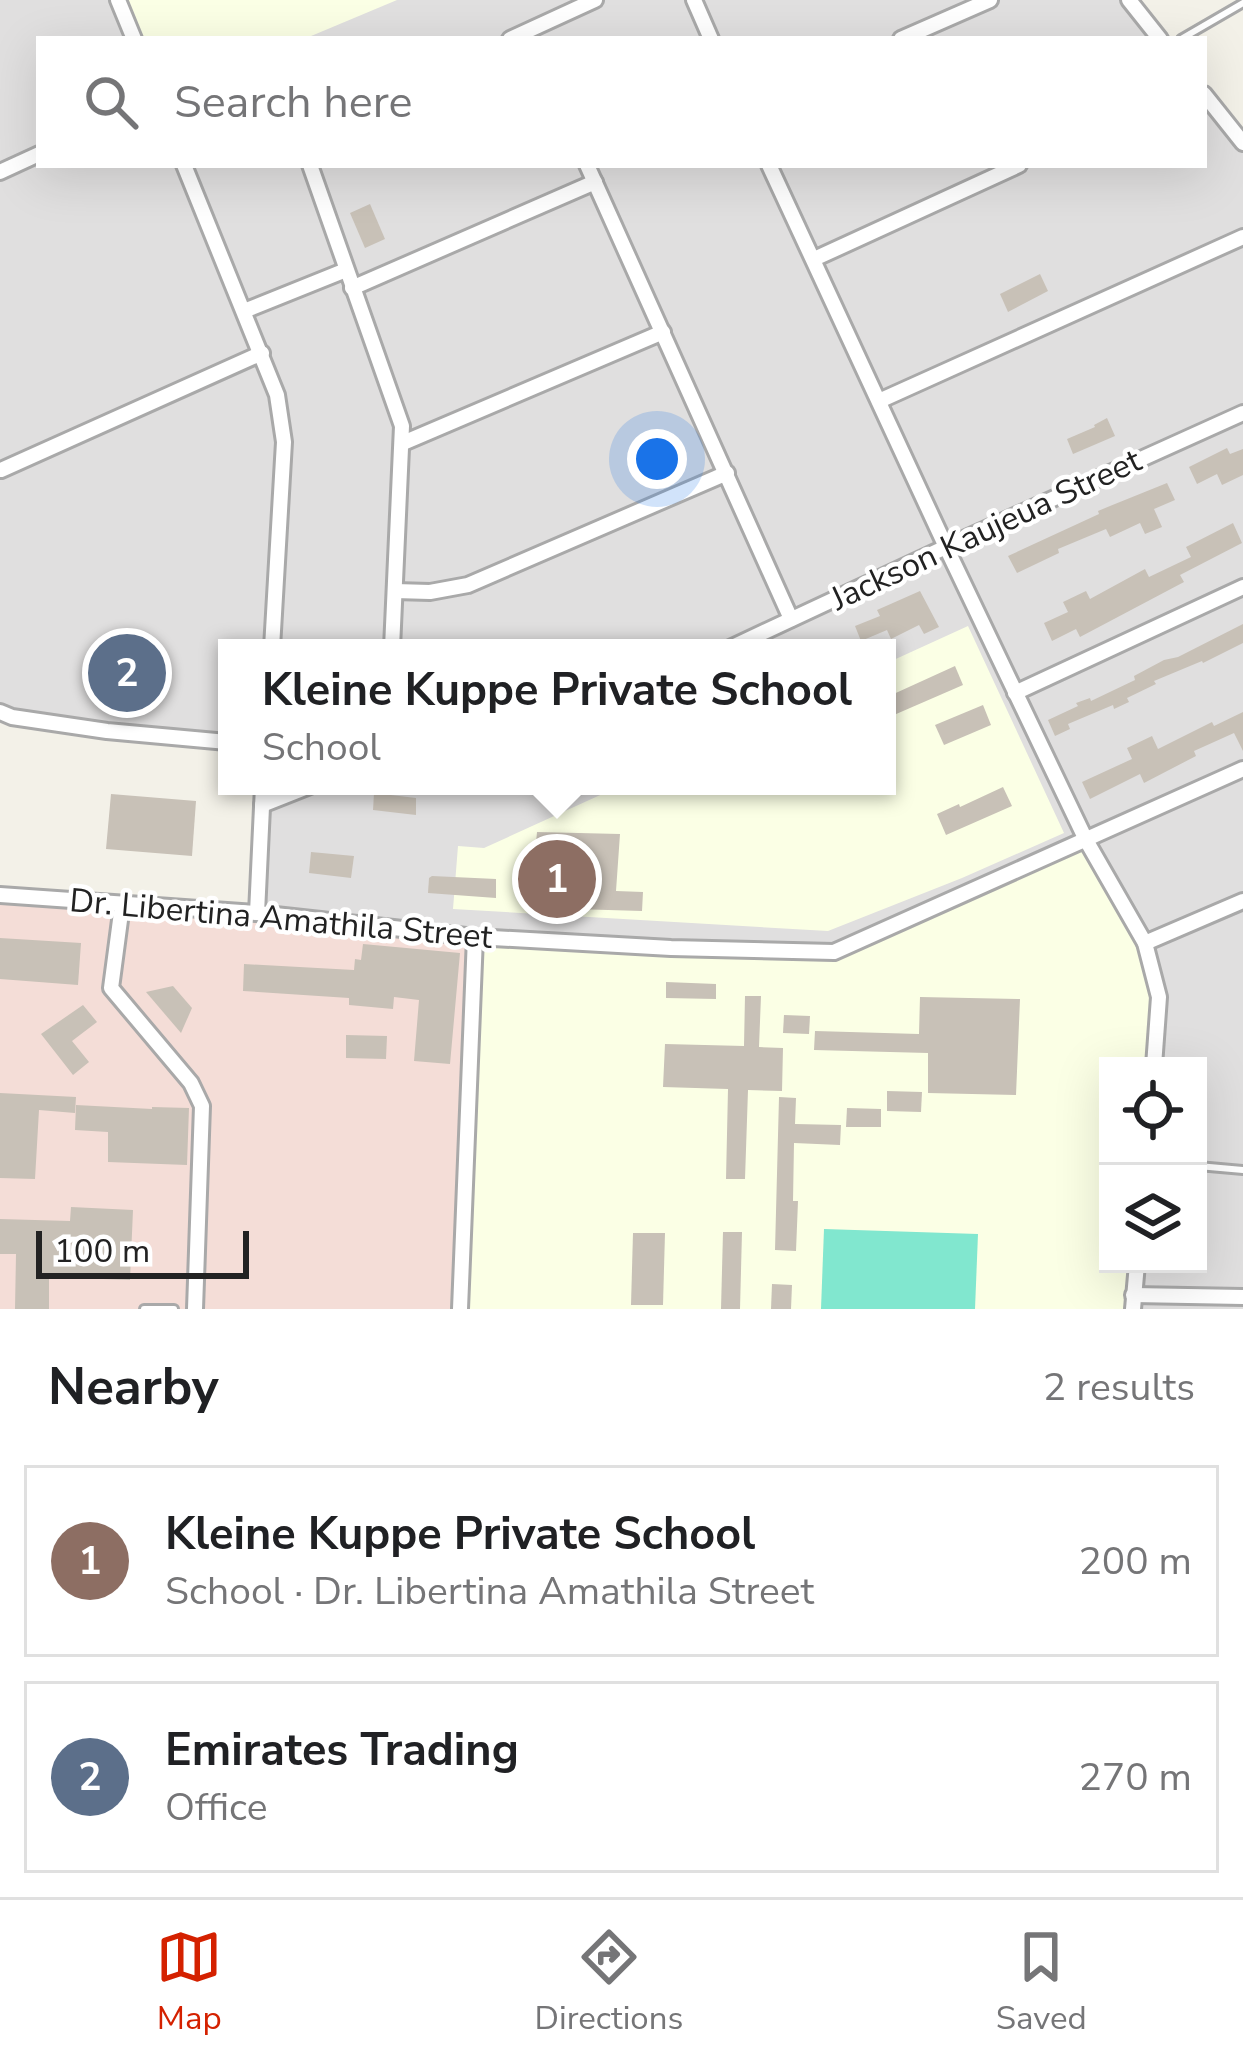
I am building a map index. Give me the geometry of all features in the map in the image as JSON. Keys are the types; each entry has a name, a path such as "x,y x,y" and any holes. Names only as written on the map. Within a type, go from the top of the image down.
{"street":[{"path":"118,0 133,36"},
{"path":"528,35 595,0"},
{"path":"694,0 710,36"},
{"path":"909,36 990,0"},
{"path":"1129,0 1158,36"},
{"path":"1207,98 1243,143"},
{"path":"0,172 36,155"},
{"path":"185,168 277,395 284,442 273,639"},
{"path":"311,168 403,426 392,639"},
{"path":"588,168 791,619"},
{"path":"770,168 1086,840 1145,943 1159,997 1155,1057"},
{"path":"814,259 1012,168"},
{"path":"352,288 595,182"},
{"path":"879,401 1243,237"},
{"path":"244,310 346,270"},
{"path":"403,442 663,332"},
{"path":"1,470 262,353"},
{"name":"Jackson Kaujeua Street","path":"749,639 1243,413"},
{"path":"395,591 430,592 468,585 727,473"},
{"path":"1015,693 1243,587"},
{"path":"0,712 106,731 218,741"},
{"name":"Dr. Libertina Amathila Street","path":"0,895 257,914 475,937 834,952 1243,769"},
{"path":"257,914 263,795"},
{"path":"262,806 288,795"},
{"path":"1145,943 1243,901"},
{"path":"122,905 111,988 190,1083 202,1106 195,1309"},
{"path":"460,1309 475,937"},
{"path":"1133,1302 1243,1297"}],"lane":[{"path":"1185,36 1243,3"},
{"path":"1207,1167 1243,1170"},
{"path":"144,1309 174,1309"}],"shaded area":[{"path":"0,0 1129,0 1158,36 36,36 36,168 1207,168 1207,98 1243,143 1243,1309 1133,1309 1136,1273 1207,1273 1207,1057 1129,1057 834,952 671,948 257,913 263,795 896,795 896,639 218,639 218,741 0,712"},
{"path":"118,0 397,0 311,36 133,36"},
{"path":"968,626 1064,833 828,931 453,909 458,846 484,848 600,795 896,795 896,659"},
{"path":"1086,840 1145,943 1159,997 1155,1057 1099,1057 1099,1273 1136,1273 1133,1309 461,1309 475,937 834,952"},
{"path":"0,895 475,937 460,1309 0,1309"}],"green space":[{"path":"824,1229 978,1234 975,1309 821,1309"}],"building":[{"path":"370,204 385,239 365,248 350,213"},
{"path":"1040,274 1048,291 1008,312 1000,294"},
{"path":"1107,418 1115,436 1073,454 1067,439"},
{"path":"1227,448 1230,454 1243,449 1243,475 1222,485 1217,474 1197,484 1189,467"},
{"path":"1167,483 1175,500 1154,509 1162,527 1145,534 1140,523 1110,537 1106,529 1017,573 1008,556 1098,511"},
{"path":"1233,523 1242,543 1180,575 1184,582 1080,637 1076,629 1052,641 1044,623 1068,612 1063,602 1086,591 1090,599 1145,569 1149,577 1191,557 1186,547"},
{"path":"920,591 939,627 924,634 919,625 891,639 887,630 860,639 855,626 880,616 877,610"},
{"path":"1243,624 1243,643 1154,681 1156,684 1127,698 1129,702 1068,724 1070,729 1055,736 1048,720 1078,706 1076,703 1091,701"},
{"path":"955,666 963,685 896,714 896,693"},
{"path":"983,705 991,725 944,745 935,725"},
{"path":"1243,712 1243,751 1234,733 1194,751 1196,756 1144,783 1140,774 1090,799 1082,782 1132,759 1127,748 1152,736 1158,749"},
{"path":"1003,787 1012,806 946,835 937,814"},
{"path":"111,794 196,801 192,856 106,849"},
{"path":"374,795 416,798 416,815 373,810"},
{"path":"537,832 620,834 616,891 643,892 642,911 574,909 575,876 533,875"},
{"path":"311,852 354,856 351,878 309,873"},
{"path":"432,876 496,879 496,898 428,893"},
{"path":"0,938 81,943 78,985 0,979"},
{"path":"363,944 460,953 450,1064 414,1061 419,1000 394,997 393,1009 349,1005 349,998 243,991 244,964 354,970"},
{"path":"666,982 716,984 716,999 666,998"},
{"path":"173,986 192,1008 181,1033 146,992"},
{"path":"745,996 761,996 759,1047 783,1048 782,1091 748,1090 745,1179 726,1179 728,1089 663,1087 665,1044 744,1046"},
{"path":"920,997 1020,999 1016,1095 928,1093 928,1053 814,1050 815,1031 919,1034"},
{"path":"83,1005 97,1022 72,1041 89,1062 73,1075 41,1034"},
{"path":"784,1015 810,1016 809,1034 783,1033"},
{"path":"346,1035 387,1036 386,1059 346,1058"},
{"path":"887,1091 922,1092 921,1112 887,1111"},
{"path":"0,1093 76,1097 75,1113 39,1110 35,1179 0,1178"},
{"path":"779,1097 796,1098 795,1124 841,1125 840,1145 794,1143 796,1251 775,1250"},
{"path":"76,1105 189,1108 187,1165 108,1162 108,1132 75,1130"},
{"path":"847,1108 881,1109 881,1127 846,1127"},
{"path":"71,1207 133,1210 130,1280 49,1277 49,1309 15,1309 16,1254 0,1254 0,1219 70,1221"},
{"path":"723,1232 742,1232 740,1309 721,1309"},
{"path":"633,1233 665,1233 663,1305 631,1305"},
{"path":"772,1284 792,1285 791,1309 771,1309"}],"place":[{"name":"Emirates Trading","path":"127,673"},
{"name":"Kleine Kuppe Private School","path":"557,879"}]}
